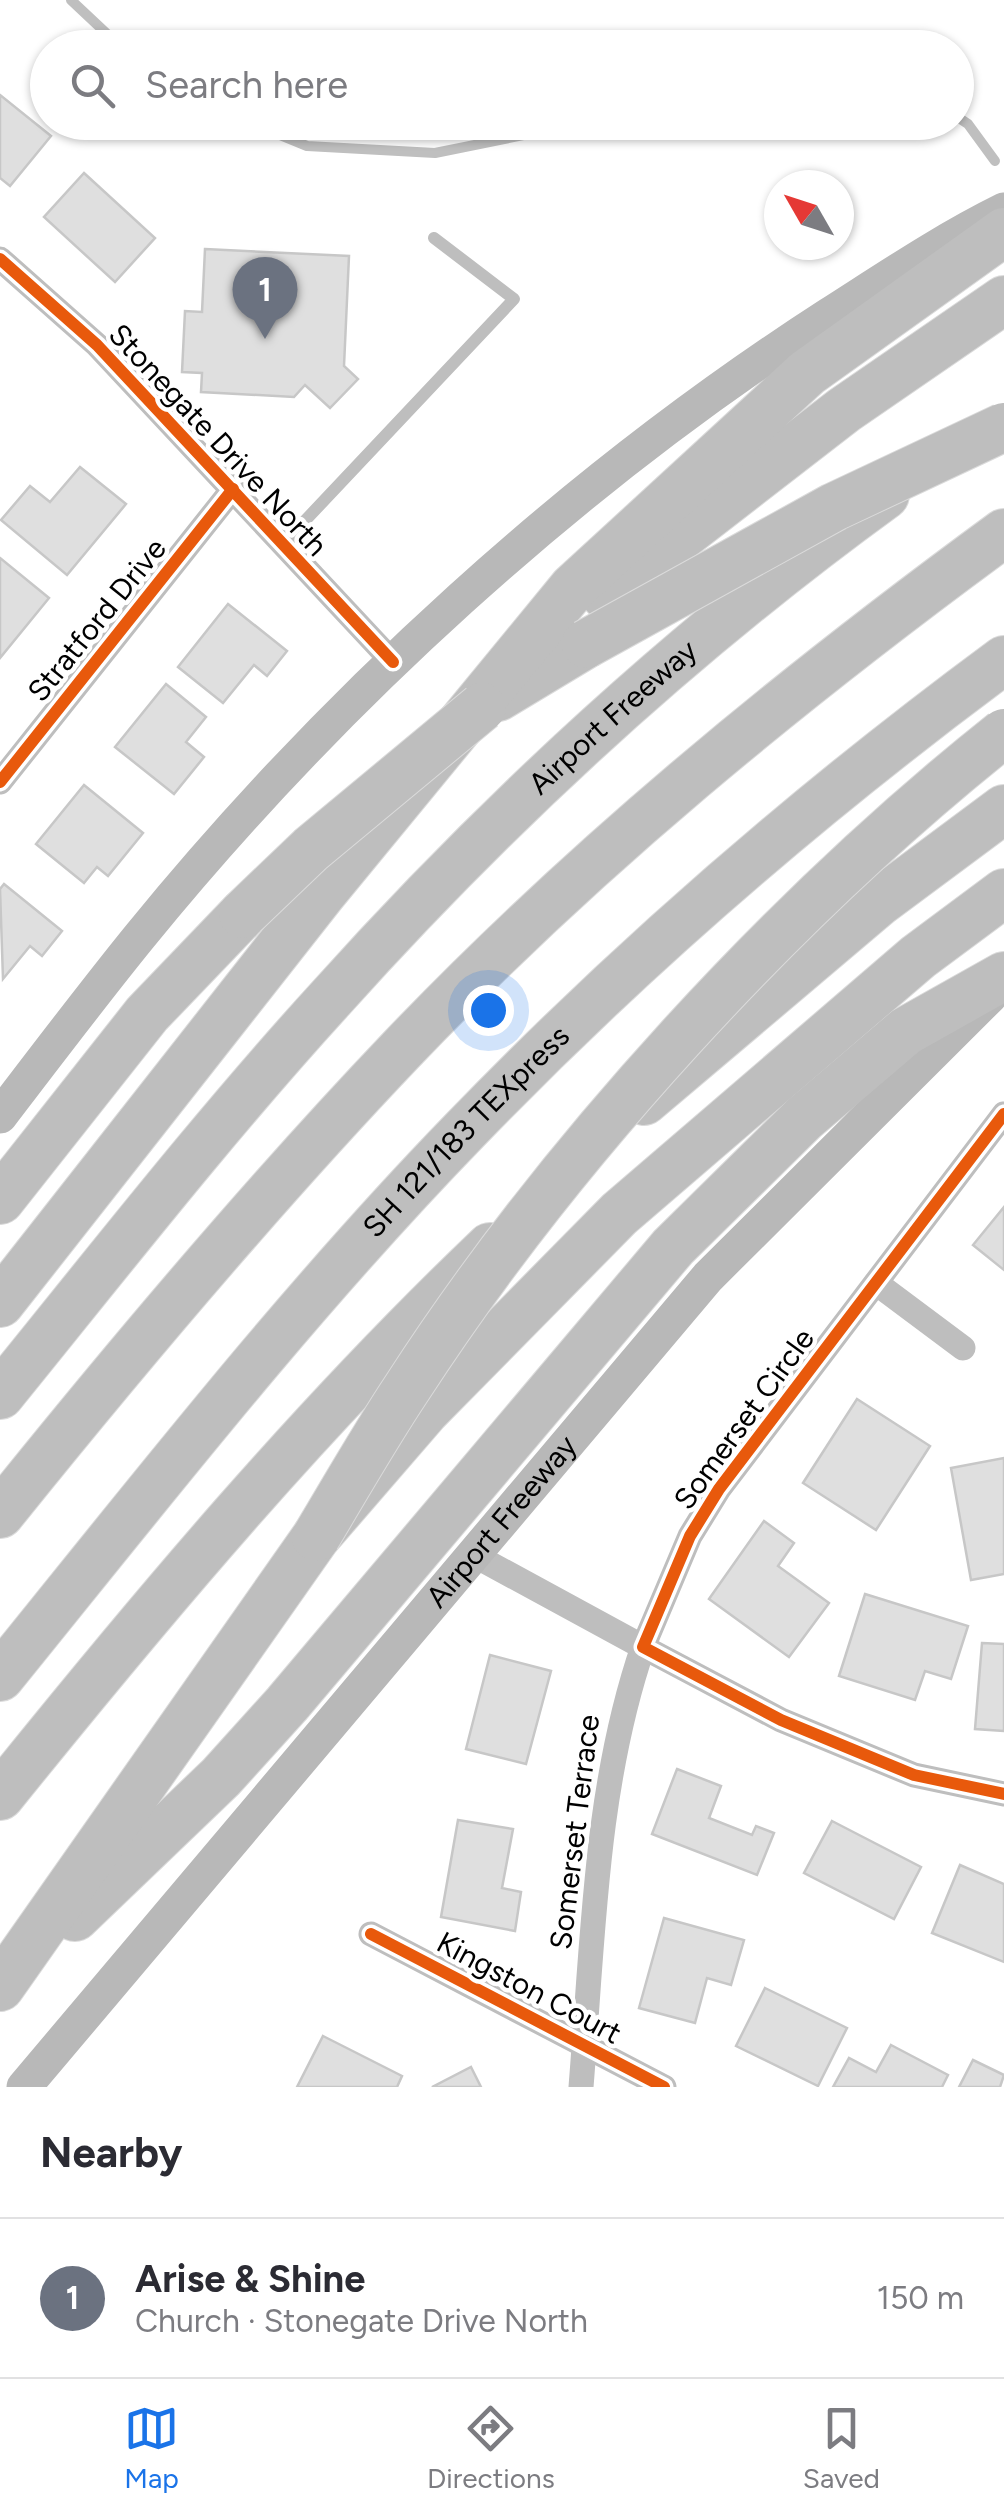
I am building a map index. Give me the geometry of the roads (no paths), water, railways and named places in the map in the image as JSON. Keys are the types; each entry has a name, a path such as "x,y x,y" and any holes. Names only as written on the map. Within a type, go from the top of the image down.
{"highway":[{"path":"0,1303 322,892 573,588 807,373 1004,232"},
{"path":"0,1200 147,1014 243,914 338,826 482,707 569,622 844,410 1004,300"},
{"name":"Airport Freeway","path":"0,1395 330,998 472,850 634,699 848,522 1004,412"},
{"path":"482,707 586,644 834,507 1004,427"},
{"path":"0,1514 248,1217 402,1049 526,927 697,772 874,628 1004,533"},
{"name":"SH 121/183 TEXpress","path":"0,1677 307,1304 464,1130 620,980 788,830 1004,660"},
{"path":"0,1988 316,1537 408,1386 468,1300 623,1106 768,948 1004,734"},
{"path":"0,1796 125,1642 281,1461 444,1291 643,1102 880,902 1004,809"},
{"path":"316,1537 424,1411 619,1214 745,1102 918,958 1004,893"},
{"path":"0,1988 234,1762 673,1246 742,1176 906,1031 1004,979"}],"main road":[{"path":"0,1116 141,934 295,761 393,662 612,472 746,368 959,232 1004,210"},
{"name":"Airport Freeway","path":"24,2087 708,1276 1004,979"}],"street":[{"name":"Stonegate Drive North","path":"0,259 97,344 393,662"},
{"name":"Stratford Drive","path":"0,782 233,489"},
{"name":"Somerset Circle","path":"643,1647 690,1536 719,1489 1004,1114"},
{"path":"876,1283 963,1348"},
{"path":"472,1554 781,1720 898,1768 1004,1794"},
{"name":"Somerset Terrace","path":"581,2087 600,1854 623,1705 643,1647"},
{"name":"Kingston Court","path":"371,1934 664,2087"}],"lane":[{"path":"283,544 514,298 434,238"}],"waterway":[{"path":"71,0 103,30"},
{"path":"974,132 995,161"},
{"path":"292,140 307,146 435,153 499,140"}],"place":[{"name":"Arise & Shine","path":"265,339"}]}
